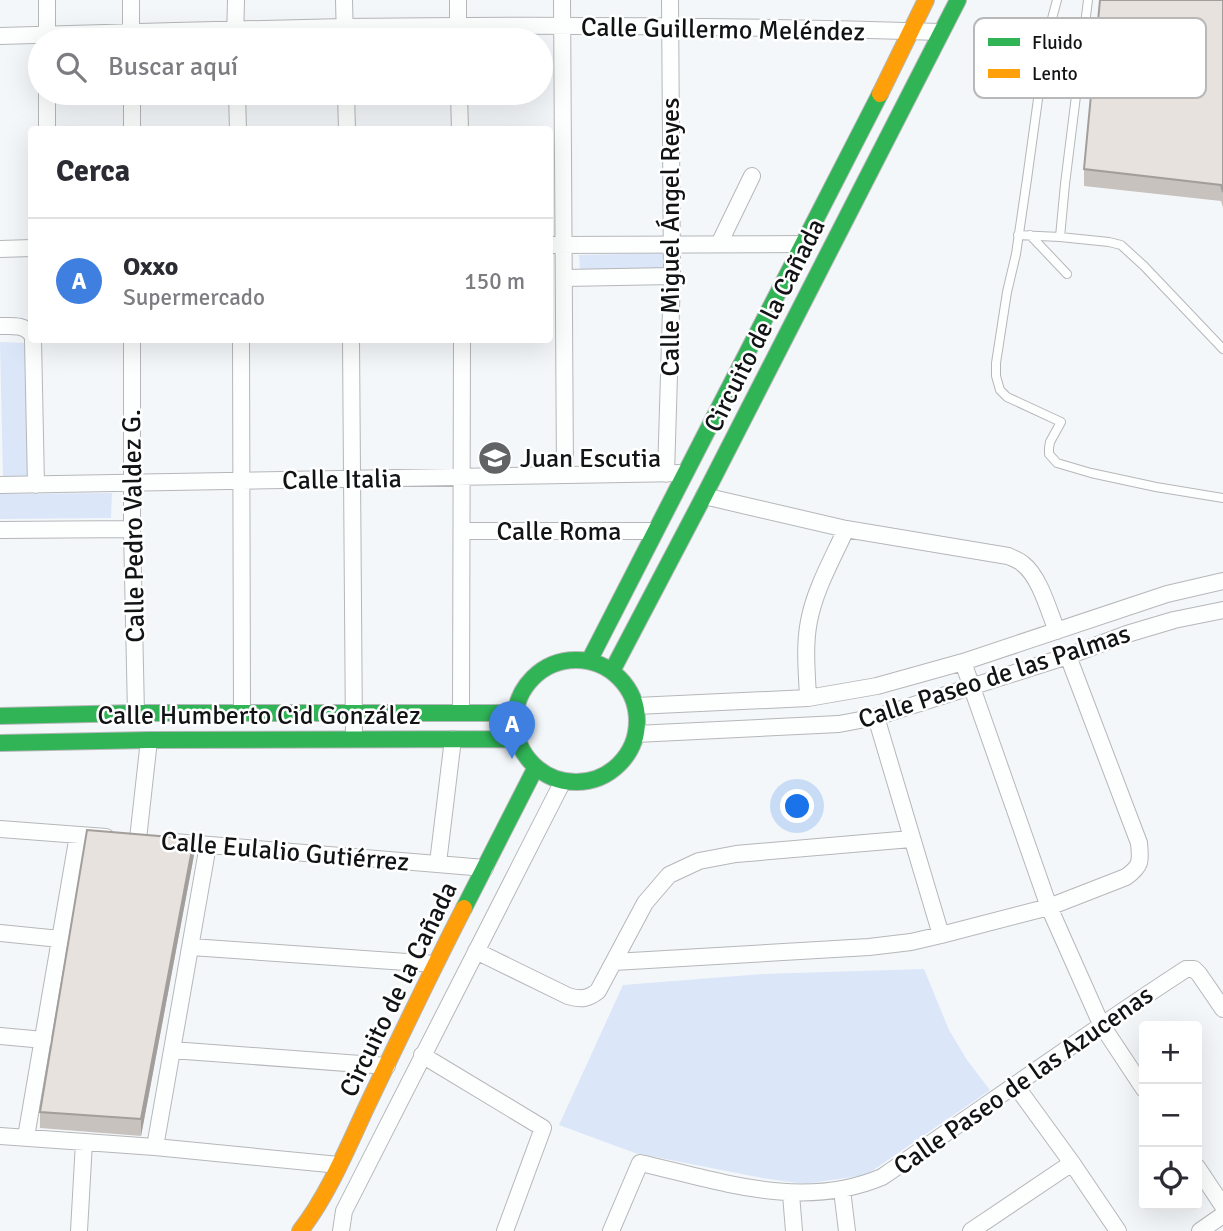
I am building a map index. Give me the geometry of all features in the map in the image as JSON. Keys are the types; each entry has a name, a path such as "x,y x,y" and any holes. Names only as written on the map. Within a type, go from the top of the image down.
{"street":[{"path":"47,0 47,28"},
{"path":"131,0 131,28"},
{"path":"235,28 236,0"},
{"path":"344,0 344,28"},
{"path":"458,0 458,28"},
{"path":"562,0 556,245 565,278 565,474"},
{"name":"Calle Miguel Ángel Reyes","path":"666,474 673,276 670,0"},
{"name":"Circuito de la Cañada","path":"589,661 926,0"},
{"name":"Circuito de la Cañada","path":"612,671 958,0"},
{"name":"Calle Guillermo Meléndez","path":"547,28 941,32"},
{"name":"Calle Guillermo Meléndez","path":"0,36 28,37"},
{"path":"47,105 47,126"},
{"path":"132,105 132,126"},
{"path":"237,105 238,126"},
{"path":"346,105 347,126"},
{"path":"459,105 460,126"},
{"path":"719,244 752,176"},
{"path":"556,245 803,244"},
{"path":"0,249 28,248"},
{"path":"565,278 673,276"},
{"path":"0,326 28,330"},
{"path":"32,343 36,485"},
{"name":"Calle Pedro Valdez G.","path":"132,343 136,713"},
{"path":"241,343 242,713"},
{"path":"351,343 354,739"},
{"path":"461,712 462,343"},
{"name":"Calle Italia","path":"0,485 684,473"},
{"path":"704,496 846,528 1008,556 1023,564 1033,575 1057,631"},
{"path":"808,698 809,621 819,590 846,528"},
{"path":"0,530 132,529"},
{"name":"Calle Roma","path":"463,531 655,531"},
{"name":"Calle Paseo de las Palmas","path":"636,706 808,698 877,686 963,662 1167,594 1223,582"},
{"name":"Calle Paseo de las Palmas","path":"636,734 839,724 876,718 1068,656 1127,634 1174,620 1223,610"},
{"path":"614,962 869,947 911,942 1049,907 1126,877 1136,870 1141,859 1139,843 1068,656"},
{"path":"568,660 601,664 612,671 622,680 636,706 636,734 629,752 617,767 601,777 582,782 563,781 549,776 536,767 525,754 518,739 515,713 521,694 533,677 549,665 568,660"},
{"path":"963,662 1049,907 1101,1024 1141,1084"},
{"name":"Calle Humberto Cid González","path":"0,716 136,713 515,713"},
{"path":"48,742 49,715"},
{"path":"876,718 941,935"},
{"path":"438,863 453,738"},
{"name":"Calle Humberto Cid González","path":"0,743 518,739"},
{"path":"149,740 150,840"},
{"name":"Circuito de la Cañada","path":"300,1231 339,1165 435,964 536,767"},
{"name":"Circuito de la Cañada","path":"341,1231 344,1211 563,781"},
{"name":"Calle Eulalio Gutiérrez","path":"0,829 485,868"},
{"path":"26,1137 78,835"},
{"path":"476,951 568,996 589,998 598,991 645,903 670,875 699,861 736,854 911,839"},
{"path":"155,1147 208,845"},
{"path":"0,933 60,939"},
{"path":"191,947 435,964"},
{"name":"Calle Paseo de las Azucenas","path":"611,1231 640,1163 764,1191 791,1194 842,1190 866,1184 882,1177 1016,1086 1101,1024 1186,969 1194,969 1199,974 1223,1009"},
{"path":"0,1036 44,1040"},
{"path":"172,1050 387,1066"},
{"path":"422,1055 542,1128 505,1231"},
{"path":"1016,1086 1118,1231"},
{"path":"0,1136 155,1147 339,1165"},
{"path":"79,1231 84,1142"},
{"path":"971,1231 1072,1163"},
{"path":"1202,1174 1223,1206"},
{"path":"842,1190 847,1231"},
{"path":"791,1194 794,1231"},
{"path":"1200,1231 1223,1215"}],"lane":[{"path":"1052,18 1057,0"},
{"path":"1086,18 1088,0"},
{"path":"1038,98 1016,254 996,363 1000,390 1007,397 1061,422 1048,448 1049,454 1057,463 1156,487 1223,498"},
{"path":"1060,237 1076,98"},
{"path":"1018,234 1121,245 1144,265 1223,349"},
{"path":"1030,235 1067,274"}],"shaded area":[{"path":"664,253 664,269 580,270 579,255"},
{"path":"0,342 27,343 28,478 3,477"},
{"path":"112,493 111,518 0,519 0,494"},
{"path":"924,969 949,1030 990,1090 866,1175 804,1184 762,1178 635,1153 559,1125 623,985 762,974"}],"building":[{"path":"1100,0 1223,0 1223,192 1221,185 1084,169 1091,98 1206,98 1206,18 1098,18"},
{"path":"87,830 194,839 141,1119 40,1112"}],"traffic: fast":[{"path":"612,671 958,0"},
{"path":"589,661 880,94"},
{"path":"576,660 599,665 619,678 632,698 637,721 632,744 619,764 599,777 576,782 553,777 533,764 520,744 515,721 520,698 533,678 553,665 576,660"},
{"path":"0,716 136,713 515,713"},
{"path":"0,743 518,739"},
{"path":"464,908 536,767"}],"traffic: slow":[{"path":"880,94 926,0"},
{"path":"300,1231 336,1171 464,908"}],"place":[{"name":"Juan Escutia","path":"495,458"},
{"name":"Oxxo","path":"512,759"}]}
